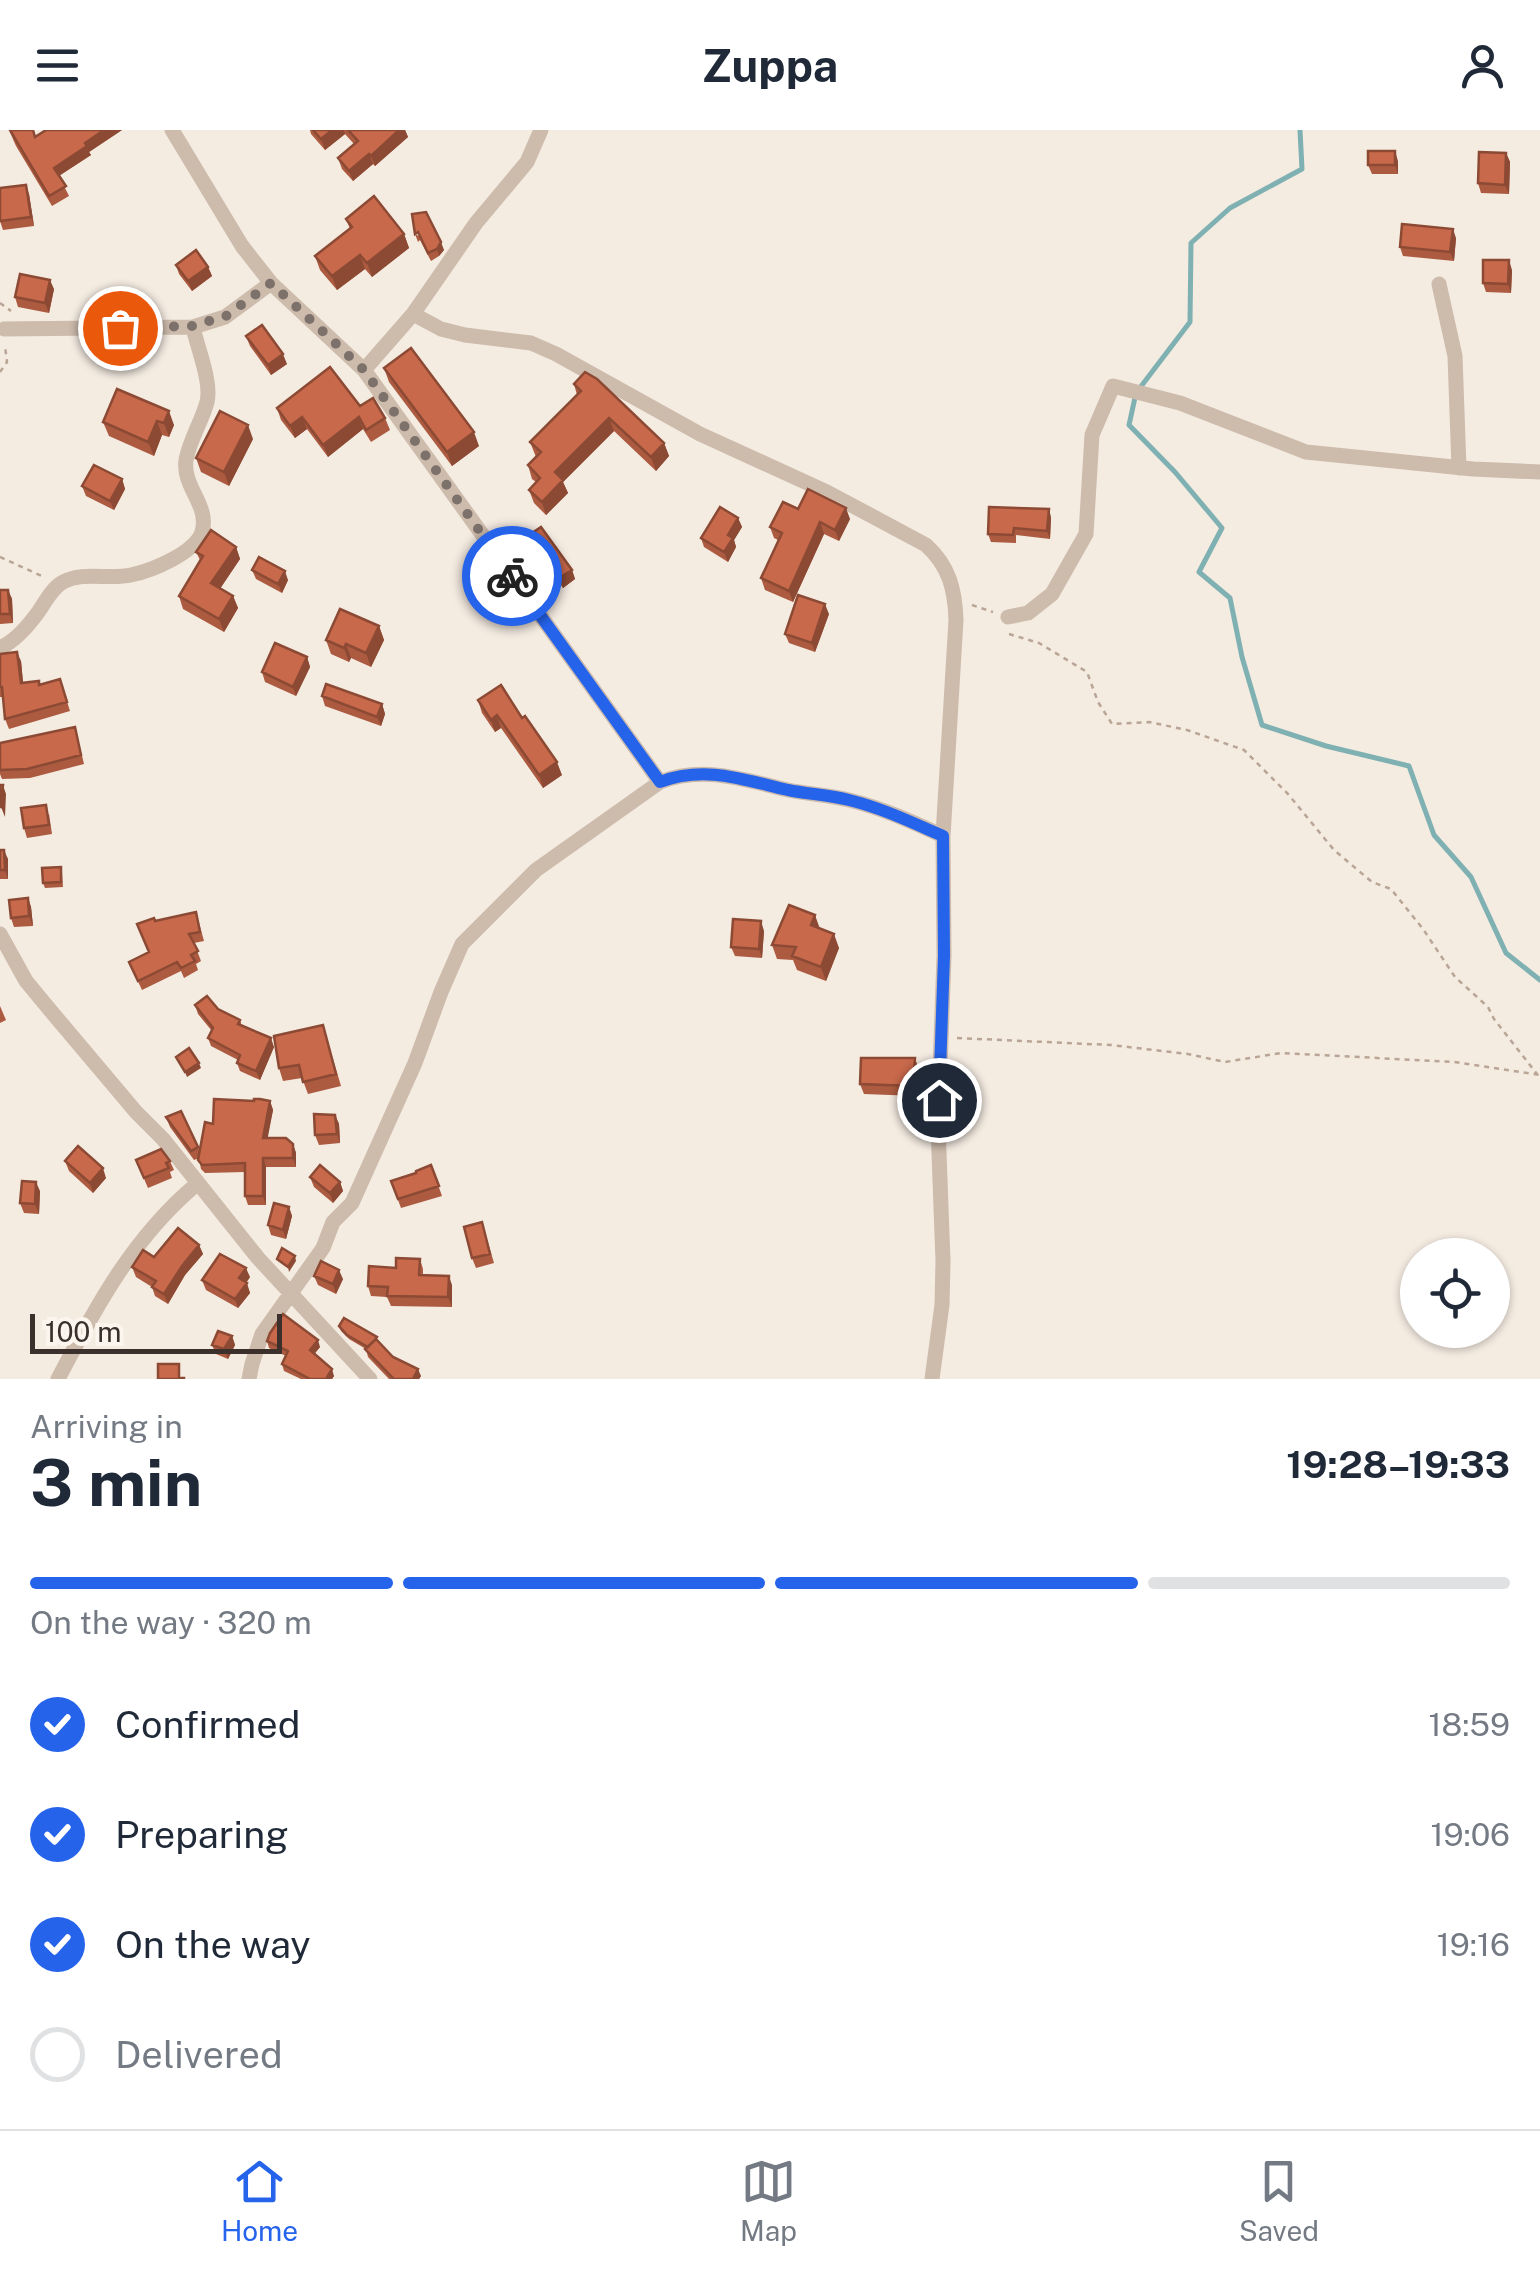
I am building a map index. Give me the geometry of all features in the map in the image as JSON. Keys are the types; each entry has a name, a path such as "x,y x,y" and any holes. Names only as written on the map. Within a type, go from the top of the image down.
{"street":[{"path":"172,130 242,246 271,283 364,370 660,782"},
{"path":"364,370 412,314 476,222 527,162 541,130"},
{"path":"4,330 192,326 226,316 271,283"},
{"path":"1439,284 1455,356 1459,468"},
{"path":"412,314 453,332 531,343 556,354 700,434 827,492 926,545 939,556 947,571 955,599 943,836 944,956 938,1126 943,1276 932,1379"},
{"path":"0,648 36,616 58,584 70,578 130,576 183,554 199,538 203,513 186,476 186,461 208,390 192,326"},
{"path":"1008,617 1028,612 1052,594 1086,534 1092,434 1113,386 1180,403 1306,452 1540,472"},
{"path":"249,1379 262,1334 323,1248 333,1222 352,1204 415,1063 462,944 536,870 660,782 679,775 734,777 850,800 943,836"},
{"path":"0,934 26,981 163,1139 258,1258 370,1379"},
{"path":"58,1379 107,1288 134,1249 171,1205 198,1183"}],"path":[{"path":"0,372 7,362 4,330"},
{"path":"0,557 58,584"},
{"path":"955,599 1008,617 1010,635 1039,644 1087,672 1098,702 1112,724 1149,722 1187,730 1244,750 1288,794 1334,850 1372,882 1391,889 1424,929 1455,977 1488,1007 1539,1074"},
{"path":"940,1037 1111,1045 1225,1062 1281,1053 1454,1062 1516,1074 1539,1074"}],"building":[{"path":"10,130 33,130 35,137 46,130 104,130 54,168 66,186 49,196"},
{"path":"313,130 332,130 321,139"},
{"path":"348,130 399,130 349,171 338,158 358,141"},
{"path":"1368,151 1395,151 1395,165 1368,165"},
{"path":"1479,152 1506,153 1505,185 1478,183"},
{"path":"26,185 31,217 0,221 0,188"},
{"path":"374,196 404,234 367,263 360,255 332,276 315,256 352,227 346,219"},
{"path":"426,212 441,242 428,253 418,232 415,234 412,214"},
{"path":"1402,224 1453,229 1450,252 1400,247"},
{"path":"196,250 208,267 188,281 176,265"},
{"path":"1483,260 1509,260 1508,284 1483,283"},
{"path":"20,274 50,280 45,303 15,297"},
{"path":"262,325 283,354 268,365 246,336"},
{"path":"411,348 474,432 447,452 384,368"},
{"path":"330,367 360,406 373,398 385,418 366,430 359,417 323,445 302,417 290,426 277,408"},
{"path":"585,372 664,443 651,457 609,418 555,472 563,480 542,502 529,490 540,478 528,465 541,452 530,442 581,391 574,384"},
{"path":"117,389 169,411 164,423 157,421 148,442 103,422"},
{"path":"220,411 248,425 224,472 196,458"},
{"path":"94,465 122,479 110,501 82,486"},
{"path":"808,489 846,508 835,530 820,522 789,591 761,578 782,533 770,527 783,502 798,509"},
{"path":"720,507 738,518 724,552 701,538"},
{"path":"989,507 1049,509 1047,531 1014,528 1013,535 988,534"},
{"path":"541,527 572,570 559,578 529,535"},
{"path":"211,530 236,547 211,583 233,596 219,619 179,596 203,556 196,552"},
{"path":"259,557 285,571 278,584 252,570"},
{"path":"0,590 8,590 10,614 0,614"},
{"path":"798,595 825,604 812,643 785,634"},
{"path":"340,609 379,626 366,653 326,640"},
{"path":"275,643 307,657 293,687 262,672"},
{"path":"17,652 21,683 39,681 39,685 60,679 67,702 5,719 0,654"},
{"path":"326,684 382,704 377,717 322,696"},
{"path":"501,685 557,762 539,775 497,715 491,720 478,700"},
{"path":"75,727 81,755 27,769 0,770 0,743"},
{"path":"46,805 49,825 24,828 21,808"},
{"path":"0,850 4,850 5,870 0,870"},
{"path":"61,867 61,882 43,883 42,868"},
{"path":"28,898 29,916 11,918 9,900"},
{"path":"789,905 815,915 811,925 834,934 821,967 792,956 796,947 772,945"},
{"path":"196,912 200,932 189,934 198,951 191,955 195,961 181,968 177,962 138,981 129,962 149,952 137,924"},
{"path":"733,919 761,921 759,949 731,947"},
{"path":"207,996 218,1009 240,1020 238,1024 271,1038 256,1071 237,1063 240,1055 208,1038 213,1028 195,1005"},
{"path":"323,1025 336,1074 303,1082 299,1065 279,1068 274,1036"},
{"path":"189,1048 199,1063 185,1072 176,1057"},
{"path":"861,1058 915,1058 913,1086 860,1084"},
{"path":"214,1099 270,1101 263,1138 286,1138 293,1144 293,1158 263,1158 263,1196 245,1196 245,1163 202,1165 198,1160 205,1122 213,1124"},
{"path":"181,1111 198,1147 191,1151 166,1117"},
{"path":"314,1114 335,1115 337,1134 315,1135"},
{"path":"78,1146 103,1168 90,1183 65,1161"},
{"path":"161,1149 170,1161 166,1163 169,1168 144,1178 136,1160"},
{"path":"320,1165 340,1182 330,1193 310,1177"},
{"path":"431,1165 439,1186 398,1199 391,1181"},
{"path":"22,1181 36,1182 35,1204 20,1203"},
{"path":"274,1203 289,1207 283,1230 268,1225"},
{"path":"482,1222 490,1254 472,1258 464,1227"},
{"path":"178,1228 199,1245 164,1294 152,1287 156,1281 132,1267 143,1250 154,1257"},
{"path":"282,1248 295,1256 288,1267 277,1259"},
{"path":"220,1254 246,1268 239,1278 247,1283 235,1299 202,1280"},
{"path":"396,1258 420,1259 419,1275 449,1276 448,1297 387,1296 388,1287 368,1286 369,1266 396,1268"},
{"path":"321,1261 339,1270 333,1284 314,1276"},
{"path":"283,1314 318,1340 310,1350 332,1369 326,1379 310,1379 282,1364 288,1351 267,1341"},
{"path":"344,1318 377,1337 368,1347 347,1335 339,1326"},
{"path":"218,1331 232,1336 224,1349 212,1345"},
{"path":"376,1339 393,1357 418,1369 413,1379 394,1379 365,1349"},
{"path":"158,1364 179,1364 179,1378 184,1379 158,1379"}],"waterway":[{"path":"1300,130 1302,169 1230,208 1191,243 1190,322 1136,393 1129,425 1222,528 1199,572 1230,598 1262,725 1326,746 1409,766 1434,835 1471,877 1506,953 1540,980"}],"way so far":[{"path":"120,328 192,326 226,316 271,283 364,370 512,576"}],"route":[{"path":"512,576 660,782 679,775 705,773 734,777 850,800 943,836 939,1100"}]}
